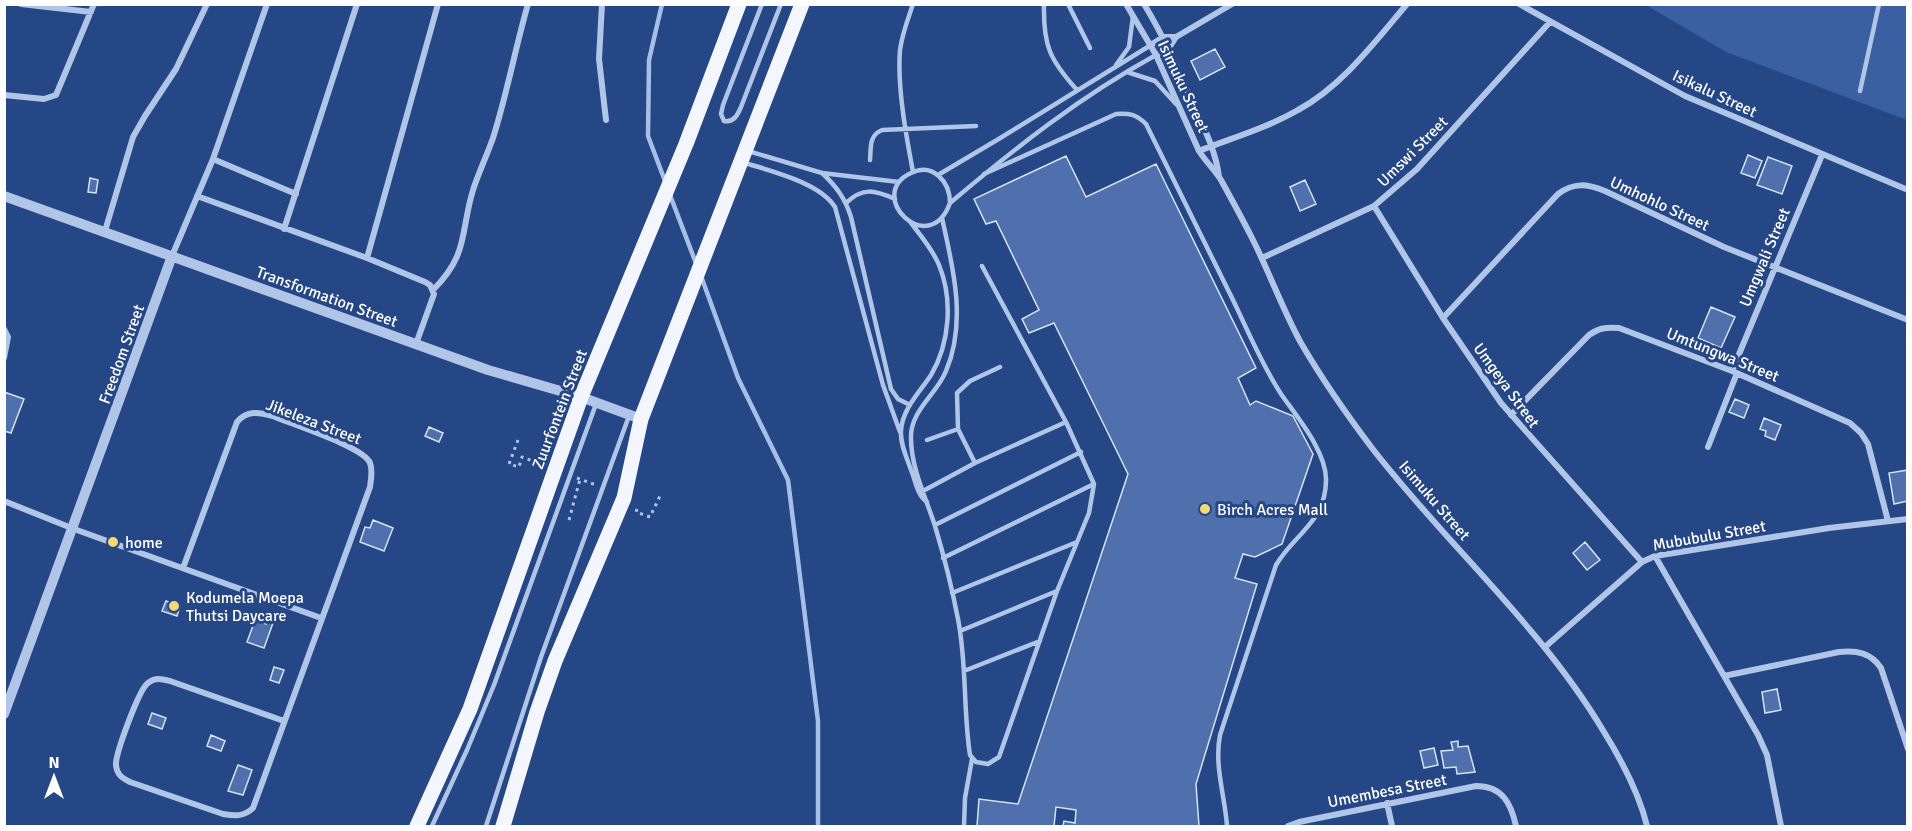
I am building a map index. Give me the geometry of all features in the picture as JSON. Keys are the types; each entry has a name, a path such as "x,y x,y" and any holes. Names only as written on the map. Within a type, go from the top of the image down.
{"main road":[{"name":"Zuurfontein Street","path":"417,826 470,709 581,397 686,144 739,4"},
{"path":"503,826 534,721 555,661 624,498 635,416 690,290 802,4"}],"street":[{"path":"4,95 44,99 56,95 93,8 21,4"},
{"path":"105,231 133,137 176,69 207,4"},
{"name":"Freedom Street","path":"4,714 74,529 172,256 213,159 267,4"},
{"path":"284,229 357,4"},
{"path":"368,258 438,4"},
{"path":"416,344 432,301 433,290 445,278 461,247 473,190 493,137 528,4"},
{"path":"602,4 599,59 606,120"},
{"name":"Isimuku Street","path":"1126,4 1151,45 1200,151 1219,178 1262,258 1301,342 1322,377 1371,447 1545,647 1589,707 1614,747 1638,796 1647,826"},
{"name":"Isimuku Street","path":"1144,4 1169,48 1212,146 1217,160 1219,178"},
{"path":"1156,55 1169,48 1176,37 1232,4"},
{"path":"1200,151 1298,111 1324,93 1370,47 1407,4"},
{"name":"Isikalu Street","path":"1519,4 1685,96 1908,190"},
{"name":"Umswi Street","path":"1262,258 1374,206 1398,188 1550,22"},
{"path":"1151,45 1163,37 1176,37"},
{"name":"Umgwali Street","path":"1708,447 1774,268 1822,155"},
{"path":"213,159 296,194"},
{"name":"Umhohlo Street","path":"1443,318 1558,195 1566,188 1575,185 1595,187 1675,226 1774,268 1908,320"},
{"name":"Transformation Street","path":"4,196 488,370 581,397 635,416"},
{"path":"197,196 368,258 425,282 433,290"},
{"name":"Umgeya Street","path":"1374,206 1443,318 1501,404 1642,562"},
{"name":"Umtungwa Street","path":"1511,415 1588,335 1606,327 1630,332 1735,372 1850,423 1861,433 1870,451 1888,520"},
{"path":"4,329 8,337 4,358"},
{"name":"Jikeleza Street","path":"183,568 237,423 246,414 273,416 356,450 370,462 370,487 255,802 249,812 234,816 223,814 130,782 120,777 116,767 117,755 141,690 150,681 156,679 170,681 284,721"},
{"path":"4,501 74,529 321,618"},
{"name":"Mububulu Street","path":"1545,647 1642,562 1655,556 1888,520 1908,519"},
{"path":"1655,556 1758,735 1767,755 1781,826"},
{"path":"1724,676 1839,652 1853,651 1866,654 1876,660 1881,669 1908,749"},
{"name":"Umembesa Street","path":"1288,826 1387,803 1476,786 1502,793 1508,800 1516,826"},
{"path":"1387,803 1392,826"}],"lane":[{"path":"762,4 723,105 721,114 724,121 732,120 741,107 781,4"},
{"path":"913,172 905,129 900,49 914,4"},
{"path":"1044,4 1045,30 1050,55 1077,90"},
{"path":"1068,4 1090,48"},
{"path":"1860,91 1878,4"},
{"path":"1109,71 1122,59 1132,40 1133,14"},
{"path":"938,175 1151,45"},
{"path":"910,223 927,225 942,218 950,203 1053,120 1156,55"},
{"path":"1126,72 1155,81 1179,109"},
{"path":"984,174 1116,114 1128,113 1138,116 1146,124 1272,379 1317,448 1325,467 1325,493 1317,518 1282,554 1276,565 1220,735 1218,764 1227,826"},
{"path":"870,160 872,138 876,132 882,130 976,126"},
{"path":"743,156 822,173 899,182"},
{"path":"743,156 811,187 830,199 835,207 883,384 900,432 905,455 921,497 927,502"},
{"path":"900,432 910,405 936,364 948,323 939,264 910,223 899,213 895,199 899,182 913,172 930,171 946,182 950,192 950,203"},
{"path":"822,173 837,188 846,204 891,389 898,399 910,405"},
{"path":"846,204 856,195 867,191 895,199"},
{"path":"942,218 955,284 956,325 946,371 920,409 910,434 911,446 935,525 960,632 969,751 972,759 965,798 964,826"},
{"path":"972,759 988,764 999,757 1057,591 1093,502 1094,484 1081,452 982,266"},
{"path":"975,463 958,429 957,393 970,381 1000,366"},
{"path":"432,826 468,750 494,685 596,402"},
{"path":"486,826 541,657 635,416"},
{"path":"923,491 975,463 1066,423"},
{"path":"927,441 958,429"},
{"path":"935,525 1081,452"},
{"path":"943,558 1094,484"},
{"path":"952,593 1078,542"},
{"path":"960,632 1057,591"},
{"path":"964,671 1040,641"}],"path":[{"path":"518,441 509,464 519,468 522,457 551,468"},
{"path":"571,476 600,486"},
{"path":"569,520 580,479"},
{"path":"639,501 636,512 650,517 661,494"}],"shaded area":[{"path":"1646,5 1907,5 1907,120 1726,52"}],"building":[{"path":"1215,49 1225,67 1200,80 1191,61"},
{"path":"1748,155 1762,161 1755,178 1741,173"},
{"name":"Birch Acres Mall","path":"1066,156 1086,197 1156,164 1256,368 1238,378 1250,405 1256,401 1293,416 1313,454 1282,544 1255,557 1243,554 1235,578 1257,584 1196,784 1199,826 1063,826 1064,821 1075,823 1076,810 1056,807 1054,826 977,826 979,799 1018,804 1128,474 1054,323 1029,333 1022,319 1039,310 996,221 986,224 974,199"},
{"path":"1768,157 1792,166 1782,194 1757,185"},
{"path":"90,178 98,180 96,193 88,192"},
{"path":"1305,180 1316,204 1300,211 1290,187"},
{"path":"1711,307 1735,317 1721,348 1698,338"},
{"path":"4,392 24,399 11,433 4,431"},
{"path":"1735,399 1749,405 1744,418 1729,412"},
{"path":"1764,418 1781,425 1775,440 1765,436 1766,431 1760,429"},
{"path":"429,427 443,433 439,442 425,436"},
{"path":"1908,470 1908,501 1894,504 1889,473"},
{"path":"373,520 393,528 384,551 360,542 365,527 370,528"},
{"path":"1585,542 1600,560 1587,570 1573,553"},
{"path":"166,601 180,606 177,616 162,611"},
{"path":"255,620 266,624 267,621 273,623 264,648 247,642"},
{"path":"274,667 284,670 279,683 270,680"},
{"path":"1777,689 1781,710 1765,713 1762,692"},
{"path":"152,713 166,718 162,729 148,724"},
{"path":"211,735 225,741 221,751 207,746"},
{"path":"1458,741 1458,747 1468,746 1475,772 1457,774 1456,767 1444,768 1441,751 1453,750 1451,742"},
{"path":"1434,748 1438,765 1424,768 1420,751"},
{"path":"238,765 252,770 243,795 228,791"}],"waterway":[{"path":"662,4 649,60 648,136 665,181"},
{"path":"670,195 697,266"},
{"path":"701,276 738,378 788,480 818,721 818,826"}],"place":[{"name":"Birch Acres Mall","path":"1205,509"},
{"name":"home","path":"113,542"},
{"name":"Kodumela Moepa Thutsi Daycare","path":"174,606"}]}
